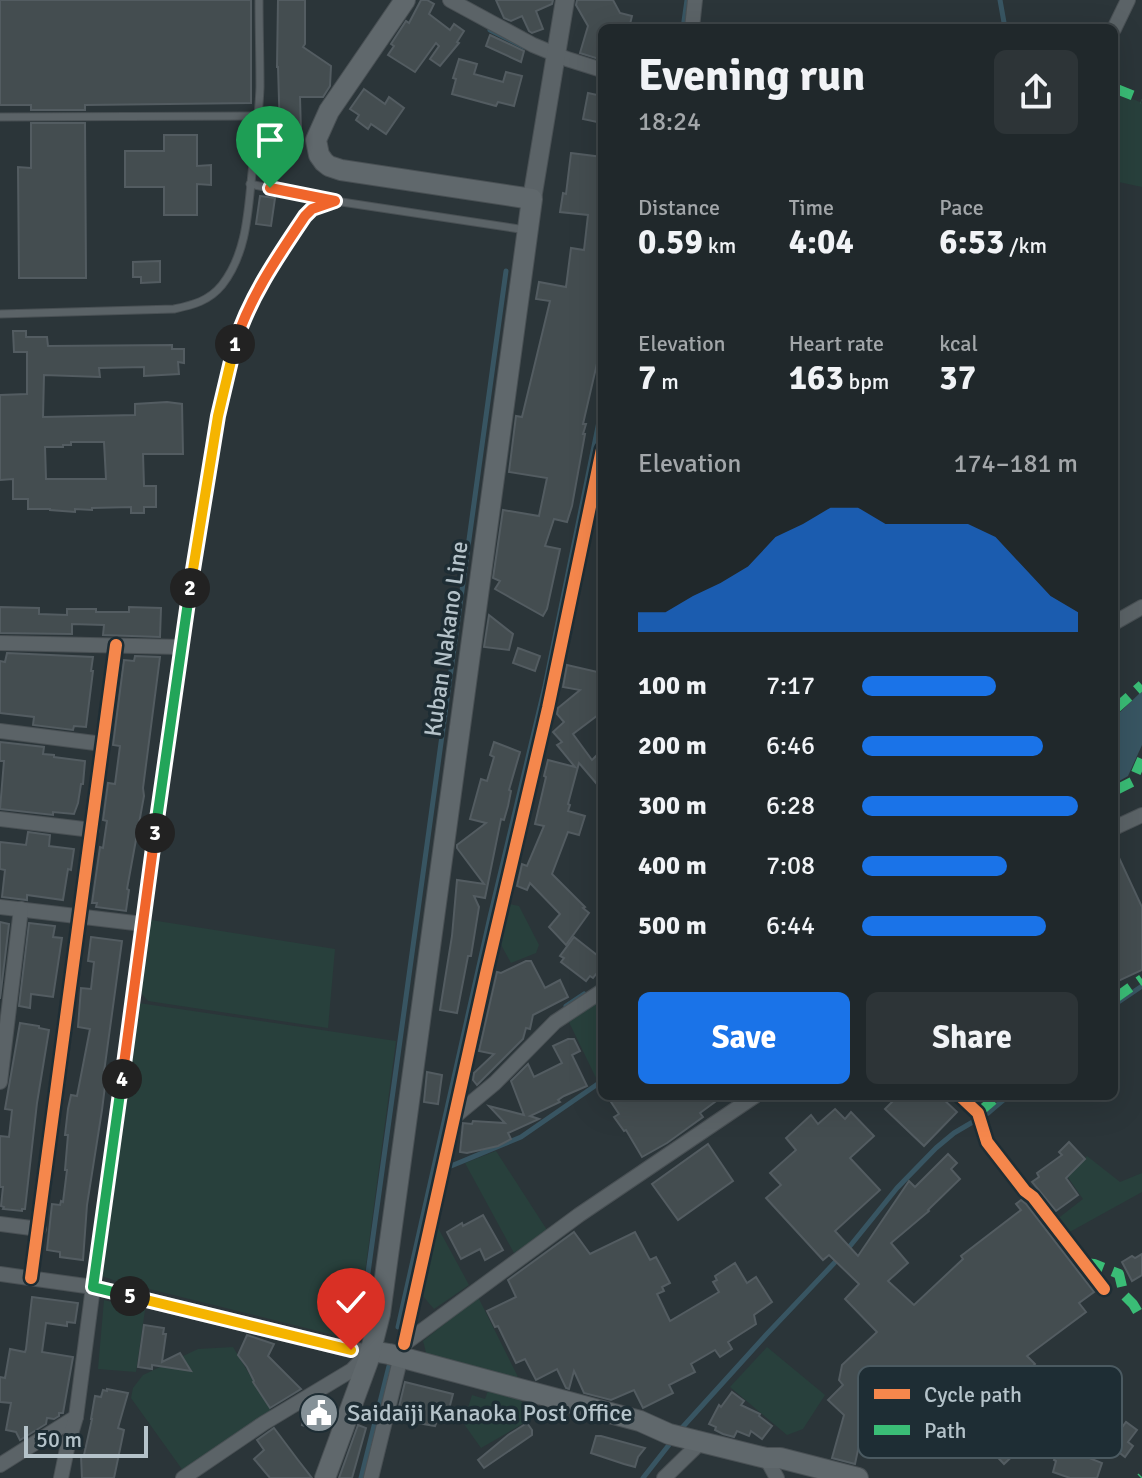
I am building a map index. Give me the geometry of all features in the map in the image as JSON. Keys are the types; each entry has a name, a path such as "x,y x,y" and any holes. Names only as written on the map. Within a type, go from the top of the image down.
{"main road":[{"path":"405,0 329,111 316,140 319,155 329,166 341,170 532,199"},
{"name":"Kuban Nakano Line","path":"325,1478 372,1351 380,1314 532,199"},
{"path":"372,1351 402,1350 640,1421 685,1438 858,1478"}],"street":[{"path":"532,199 565,0"},
{"path":"692,24 695,0"},
{"path":"1116,24 1128,0"},
{"path":"458,4 533,45 598,69"},
{"path":"371,1478 545,722 598,468"},
{"path":"1118,621 1142,607"},
{"path":"0,643 181,647"},
{"path":"31,1278 116,645"},
{"path":"0,731 103,744"},
{"path":"1118,826 1142,815"},
{"path":"0,819 92,830"},
{"path":"0,907 143,924"},
{"path":"0,1082 21,909"},
{"path":"454,1118 495,1083 555,1022 598,994"},
{"path":"402,1350 579,1215 749,1100"},
{"path":"964,1100 980,1117 987,1142 1104,1289"},
{"path":"0,1224 39,1229"},
{"path":"0,1274 93,1287 351,1350 372,1351"},
{"path":"61,1478 76,1417 93,1287"},
{"path":"183,1478 275,1416 352,1370 372,1351"},
{"path":"0,1465 76,1417"},
{"path":"664,1478 685,1438"},
{"path":"766,1458 777,1478"}],"lane":[{"path":"0,314 174,309 197,304 223,284 243,240 260,88 259,0"},
{"path":"0,117 258,116"},
{"path":"250,184 335,201 528,230"},
{"path":"93,1287 181,647 222,394 235,341 261,286 305,216 312,209 335,201"}],"green space":[{"path":"1118,93 1142,103 1142,187 1118,182"},
{"path":"509,904 519,906 539,945 536,953 511,963 499,941"},
{"path":"151,920 335,949 328,1028 148,1001 141,987"},
{"path":"598,999 597,1080 567,1018"},
{"path":"125,1001 396,1041 357,1332 350,1339 113,1280 88,1271"},
{"path":"496,1151 547,1230 514,1253 465,1163"},
{"path":"1087,1156 1120,1182 1142,1173 1142,1192 1066,1234 1056,1220 1083,1199 1067,1176"},
{"path":"437,1226 469,1285 434,1309 422,1295"},
{"path":"478,1297 519,1379 427,1356 423,1341"},
{"path":"104,1300 145,1310 136,1372 98,1369"},
{"path":"233,1347 272,1412 184,1472 131,1398 133,1388 143,1375 198,1349"},
{"path":"767,1347 825,1395 803,1429 787,1435 730,1387"},
{"path":"489,1388 519,1397 531,1419 481,1448 459,1417 461,1410 467,1411 472,1395 485,1399"}],"water":[{"path":"1142,691 1142,745 1128,776 1118,782 1118,714"}],"building":[{"path":"0,0 251,0 251,103 85,105 85,110 31,110 31,105 0,105"},
{"path":"278,0 305,0 303,47 331,66 330,86 323,97 300,97 301,133 280,133"},
{"path":"421,0 434,4 429,14 450,30 454,24 464,31 459,43 440,66 430,59 439,46 436,43 415,72 388,55 394,46 391,44 406,21 409,23"},
{"path":"496,0 553,0 552,4 536,11 543,29 532,33 522,16 511,21 504,18"},
{"path":"577,0 613,0 620,13 632,16 630,24 598,24 598,59 580,53 588,26 576,5"},
{"path":"490,35 524,51 521,62 486,46"},
{"path":"459,59 477,64 474,74 503,82 506,72 522,76 514,106 498,102 496,106 452,94"},
{"path":"364,89 385,104 389,97 404,108 386,134 371,124 368,129 356,120 359,115 350,109"},
{"path":"588,93 598,95 598,122 583,119"},
{"path":"31,123 85,123 86,278 19,278 18,167 31,168"},
{"path":"164,135 197,135 197,166 211,165 211,185 197,184 197,215 164,215 164,187 125,187 125,151 164,151"},
{"path":"571,153 598,156 598,359 583,424 586,424 585,434 572,506 567,522 554,519 545,546 560,549 543,616 495,589 500,581 493,578 503,510 539,516 547,478 509,472 516,416 522,417 550,301 536,299 539,282 566,287 571,248 584,250 588,215 560,212 563,193 566,194"},
{"path":"260,196 275,198 271,226 256,224"},
{"path":"160,261 160,282 141,283 141,277 133,277 133,262"},
{"path":"13,331 26,331 26,337 47,337 48,346 172,345 172,349 184,349 184,363 178,362 179,374 144,376 144,367 99,368 100,377 44,375 43,417 135,415 135,404 182,404 183,454 143,454 144,486 156,486 156,507 144,507 144,513 131,513 131,507 75,509 75,512 28,509 28,499 13,499 13,479 0,480 0,395 27,394 27,352 14,352","holes":["71,442 104,442 106,479 46,479 45,447 63,447 71,445"]},
{"path":"0,607 39,608 39,614 67,615 67,609 129,612 129,607 161,608 160,637 103,635 104,625 72,624 72,634 0,633"},
{"path":"489,615 513,634 509,650 484,647"},
{"path":"518,648 540,656 535,671 513,663"},
{"path":"7,653 93,657 86,727 74,726 73,730 33,725 34,717 0,713 0,661 5,662"},
{"path":"135,656 160,657 144,796 127,889 126,911 96,907 97,903 92,903 107,821 103,820 108,783 115,784 120,746 113,745 124,660 134,661"},
{"path":"567,665 598,672 598,715 573,734 592,760 596,756 598,758 598,785 579,763 568,811 585,816 579,835 568,832 552,874 589,913 566,945 549,927 560,914 530,883 527,890 517,886 522,864 527,866 544,826 535,824 548,760 575,767 557,745 562,742 553,732 564,722 557,714 558,708 580,690 563,687"},
{"path":"0,742 44,747 43,754 85,761 83,784 74,814 53,812 53,815 0,809 4,761 0,761"},
{"path":"494,742 520,752 509,790 508,806 504,820 501,819 485,898 474,896 479,907 457,1013 440,1010 457,880 484,884 457,845 486,823 470,819 481,779 487,781 494,757 490,755"},
{"path":"28,832 50,835 49,846 74,849 63,900 27,895 27,900 2,897 5,870 0,869 0,842 26,845"},
{"path":"1118,856 1142,907 1142,970 1118,981"},
{"path":"0,922 9,924 0,999"},
{"path":"29,923 55,926 53,937 62,938 53,997 31,994 30,1008 19,1006"},
{"path":"91,937 122,941 87,1205 83,1260 60,1257 60,1252 47,1250 52,1204 60,1205 63,1202 68,1109 71,1095 77,1096 90,1029 78,1027 81,988 91,989 94,962 88,961"},
{"path":"574,937 598,956 598,972 586,981 561,962 564,958 560,956"},
{"path":"531,961 545,988 560,980 568,997 533,1015 530,1029 526,1028 523,1039 477,1085 473,1080 474,1073 494,1054 479,1051 497,972"},
{"path":"20,1023 49,1030 25,1209 22,1211 3,1209 3,1187 0,1187 0,1136 9,1137 12,1110 5,1109"},
{"path":"574,1039 580,1051 572,1055 587,1086 530,1116 539,1119 508,1133 511,1139 498,1146 460,1152 463,1123 505,1123 489,1106 524,1115 511,1081 528,1064 534,1077 562,1063 553,1046"},
{"path":"427,1072 442,1075 438,1104 424,1102"},
{"path":"610,1100 718,1100 700,1113 703,1117 642,1157 614,1117 619,1114"},
{"path":"894,1100 944,1100 957,1112 924,1146 885,1109"},
{"path":"835,1109 845,1119 851,1112 874,1136 850,1158 880,1190 835,1231 858,1256 909,1181 915,1187 948,1154 957,1163 951,1169 960,1179 891,1243 908,1263 888,1281 914,1305 963,1259 961,1256 1021,1210 1016,1204 1021,1200 1094,1292 1079,1303 1086,1312 1027,1356 1035,1364 1033,1366 858,1366 858,1450 855,1464 832,1458 844,1415 828,1400 843,1385 839,1380 842,1365 877,1332 845,1299 859,1284 829,1255 823,1260 766,1198 781,1185 770,1173 796,1150 786,1138 811,1115 818,1124"},
{"path":"1069,1142 1085,1159 1066,1178 1078,1195 1056,1211 1032,1182 1039,1177 1037,1173 1062,1155 1059,1152"},
{"path":"708,1144 733,1181 678,1220 652,1184"},
{"path":"483,1215 503,1250 485,1260 480,1249 461,1259 447,1232"},
{"path":"574,1232 590,1254 635,1232 650,1260 656,1257 670,1283 657,1294 670,1321 719,1292 713,1282 717,1280 715,1276 735,1263 747,1283 756,1277 772,1302 754,1315 756,1324 728,1342 732,1349 720,1357 715,1350 691,1364 695,1372 669,1385 673,1393 643,1408 634,1390 611,1400 584,1393 574,1371 569,1389 557,1369 536,1380 525,1359 516,1363 487,1311 516,1297 508,1280"},
{"path":"1142,1254 1142,1275 1132,1281 1122,1262"},
{"path":"32,1297 78,1303 75,1323 67,1322 67,1326 46,1323 42,1352 73,1357 63,1413 54,1419 47,1418 46,1424 20,1440 16,1432 6,1430 11,1403 0,1402 0,1377 5,1378 10,1349 25,1352"},
{"path":"144,1325 164,1328 162,1362 180,1353 191,1371 152,1365 152,1369 138,1367"},
{"path":"247,1335 274,1344 268,1356 301,1389 270,1408 238,1355"},
{"path":"405,1382 453,1394 447,1417 439,1416 435,1426 401,1420 402,1416 397,1415"},
{"path":"103,1390 128,1393 118,1428 124,1430 114,1478 82,1478 81,1456 84,1455 95,1396 101,1397"},
{"path":"732,1392 744,1401 741,1405 760,1414 772,1426 762,1439 751,1431 749,1436 737,1431 734,1437 723,1434 709,1424 719,1405 721,1407"},
{"path":"317,1402 329,1406 321,1431 302,1425 307,1409"},
{"path":"1126,1422 1137,1430 1128,1442 1133,1446 1125,1457 1122,1455 1122,1427"},
{"path":"527,1423 532,1435 484,1468 478,1460"},
{"path":"358,1425 366,1428 352,1478 339,1478"},
{"path":"274,1428 312,1478 270,1478 254,1459 264,1450 257,1440"},
{"path":"596,1436 645,1448 635,1467 591,1453"},
{"path":"1089,1458 1102,1463 1097,1478 1070,1478 1053,1472 1054,1460"}],"waterway":[{"path":"684,24 687,0"},
{"path":"1000,0 1004,24"},
{"path":"490,30 524,47"},
{"path":"360,1331 506,271"},
{"path":"398,1327 545,686 598,427"},
{"path":"1118,1002 1142,986"},
{"path":"566,1006 584,994"},
{"path":"451,1166 521,1137 598,1084"},
{"path":"846,1251 897,1188 936,1148 1003,1100"},
{"path":"680,1430 839,1258"},
{"path":"361,1478 389,1366"},
{"path":"643,1478 672,1441"}],"marked path":[{"path":"1118,90 1142,99"},
{"path":"1118,706 1142,685"},
{"path":"1118,789 1132,782 1142,759"},
{"path":"1118,996 1142,979"},
{"path":"978,1113 993,1100"},
{"path":"1084,1263 1119,1274 1124,1295 1142,1319"}],"cycle path":[{"path":"404,1344 548,708 598,468"},
{"path":"31,1278 116,645"},
{"path":"964,1100 978,1113 987,1142 1104,1289"}],"place":[{"name":"Saidaiji Kanaoka Post Office","path":"319,1413"}],"route":[{"path":"270,188 335,201 320,205 305,216 266,277 235,341 222,394 181,647 93,1287 351,1350"}]}
